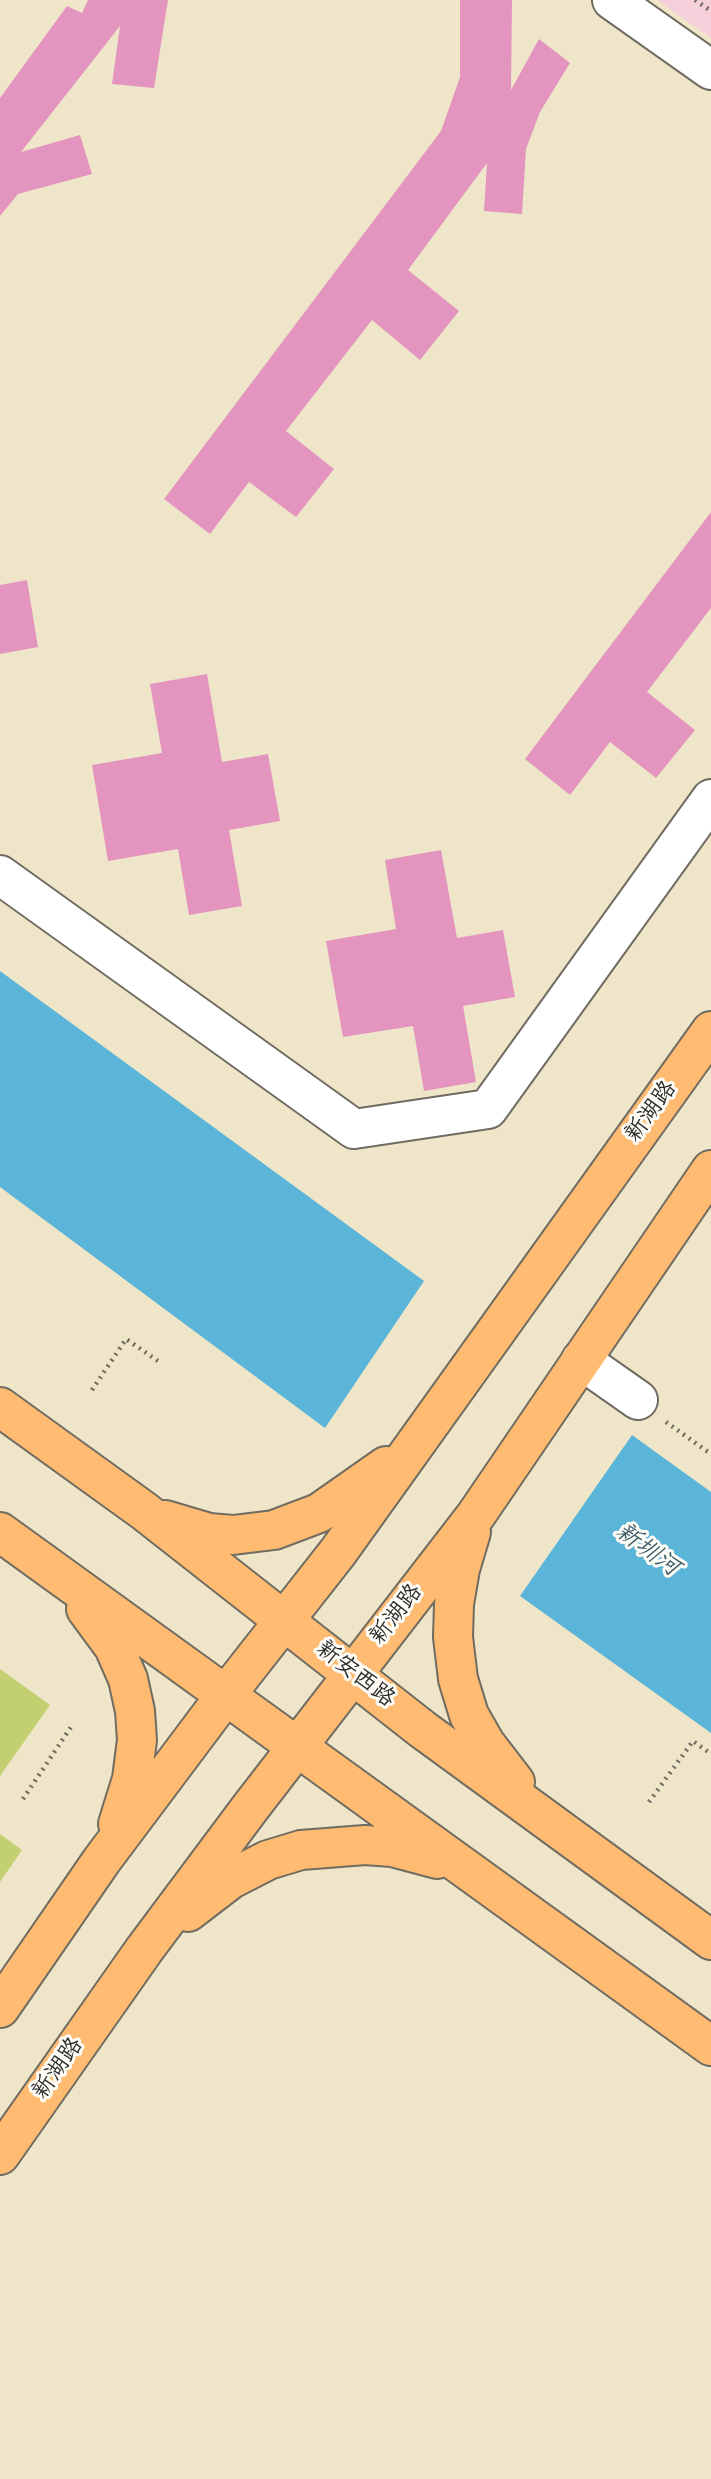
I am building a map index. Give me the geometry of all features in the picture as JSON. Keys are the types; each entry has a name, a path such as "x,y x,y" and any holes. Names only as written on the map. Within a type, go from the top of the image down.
{"main road":[{"name":"新湖路","path":"0,2008 102,1860 225,1696 338,1552 711,1031"},
{"name":"新湖路","path":"0,2155 144,1950 296,1747 476,1515 711,1170"},
{"name":"新安西路","path":"0,1407 144,1511 352,1675 711,1940"},
{"path":"144,1511 182,1527 209,1534 233,1535 274,1530 318,1513 344,1498 412,1446"},
{"path":"476,1515 460,1569 454,1604 453,1636 458,1678 470,1715 485,1743 505,1771 552,1822"},
{"path":"13,1542 711,2046"},
{"path":"13,1542 91,1615 114,1647 128,1679 137,1740 132,1779 122,1816 102,1860"},
{"path":"144,1950 231,1879 268,1860 302,1850 344,1844 392,1847 456,1864"}],"street":[{"path":"612,0 711,70"},
{"path":"0,875 354,1129 488,1108 711,799"},
{"path":"582,1360 638,1401"}],"path":[{"path":"695,0 711,11"},
{"path":"92,1390 126,1339 161,1363"},
{"path":"638,1401 711,1454"},
{"path":"23,1800 74,1724"},
{"path":"649,1802 693,1741 711,1754"}],"shaded area":[{"path":"657,0 711,0 711,38"}],"green space":[{"path":"0,1669 50,1705 0,1776"},
{"path":"0,1834 22,1850 0,1882"}],"water":[{"path":"0,971 424,1281 325,1428 0,1187"},
{"name":"新圳河","path":"632,1435 711,1492 711,1733 520,1596"}],"building":[{"path":"88,0 168,0 154,88 112,84 120,26 21,152 80,135 92,174 18,194 0,216 0,98 67,6 82,13"},
{"path":"460,0 512,0 511,90 539,39 570,63 540,112 526,149 522,214 484,211 487,163 408,270 459,311 420,360 372,320 286,431 334,469 296,517 249,482 210,534 164,499 441,131 460,77"},
{"path":"711,512 711,608 647,692 695,730 656,778 610,742 570,795 525,759"},
{"path":"27,580 38,647 0,654 0,585"},
{"path":"207,674 222,762 268,754 280,821 229,830 242,906 189,915 178,849 108,861 92,765 162,753 150,684"},
{"path":"441,850 457,938 503,930 515,997 463,1006 476,1082 424,1091 413,1026 343,1037 326,941 396,929 385,860"}]}
